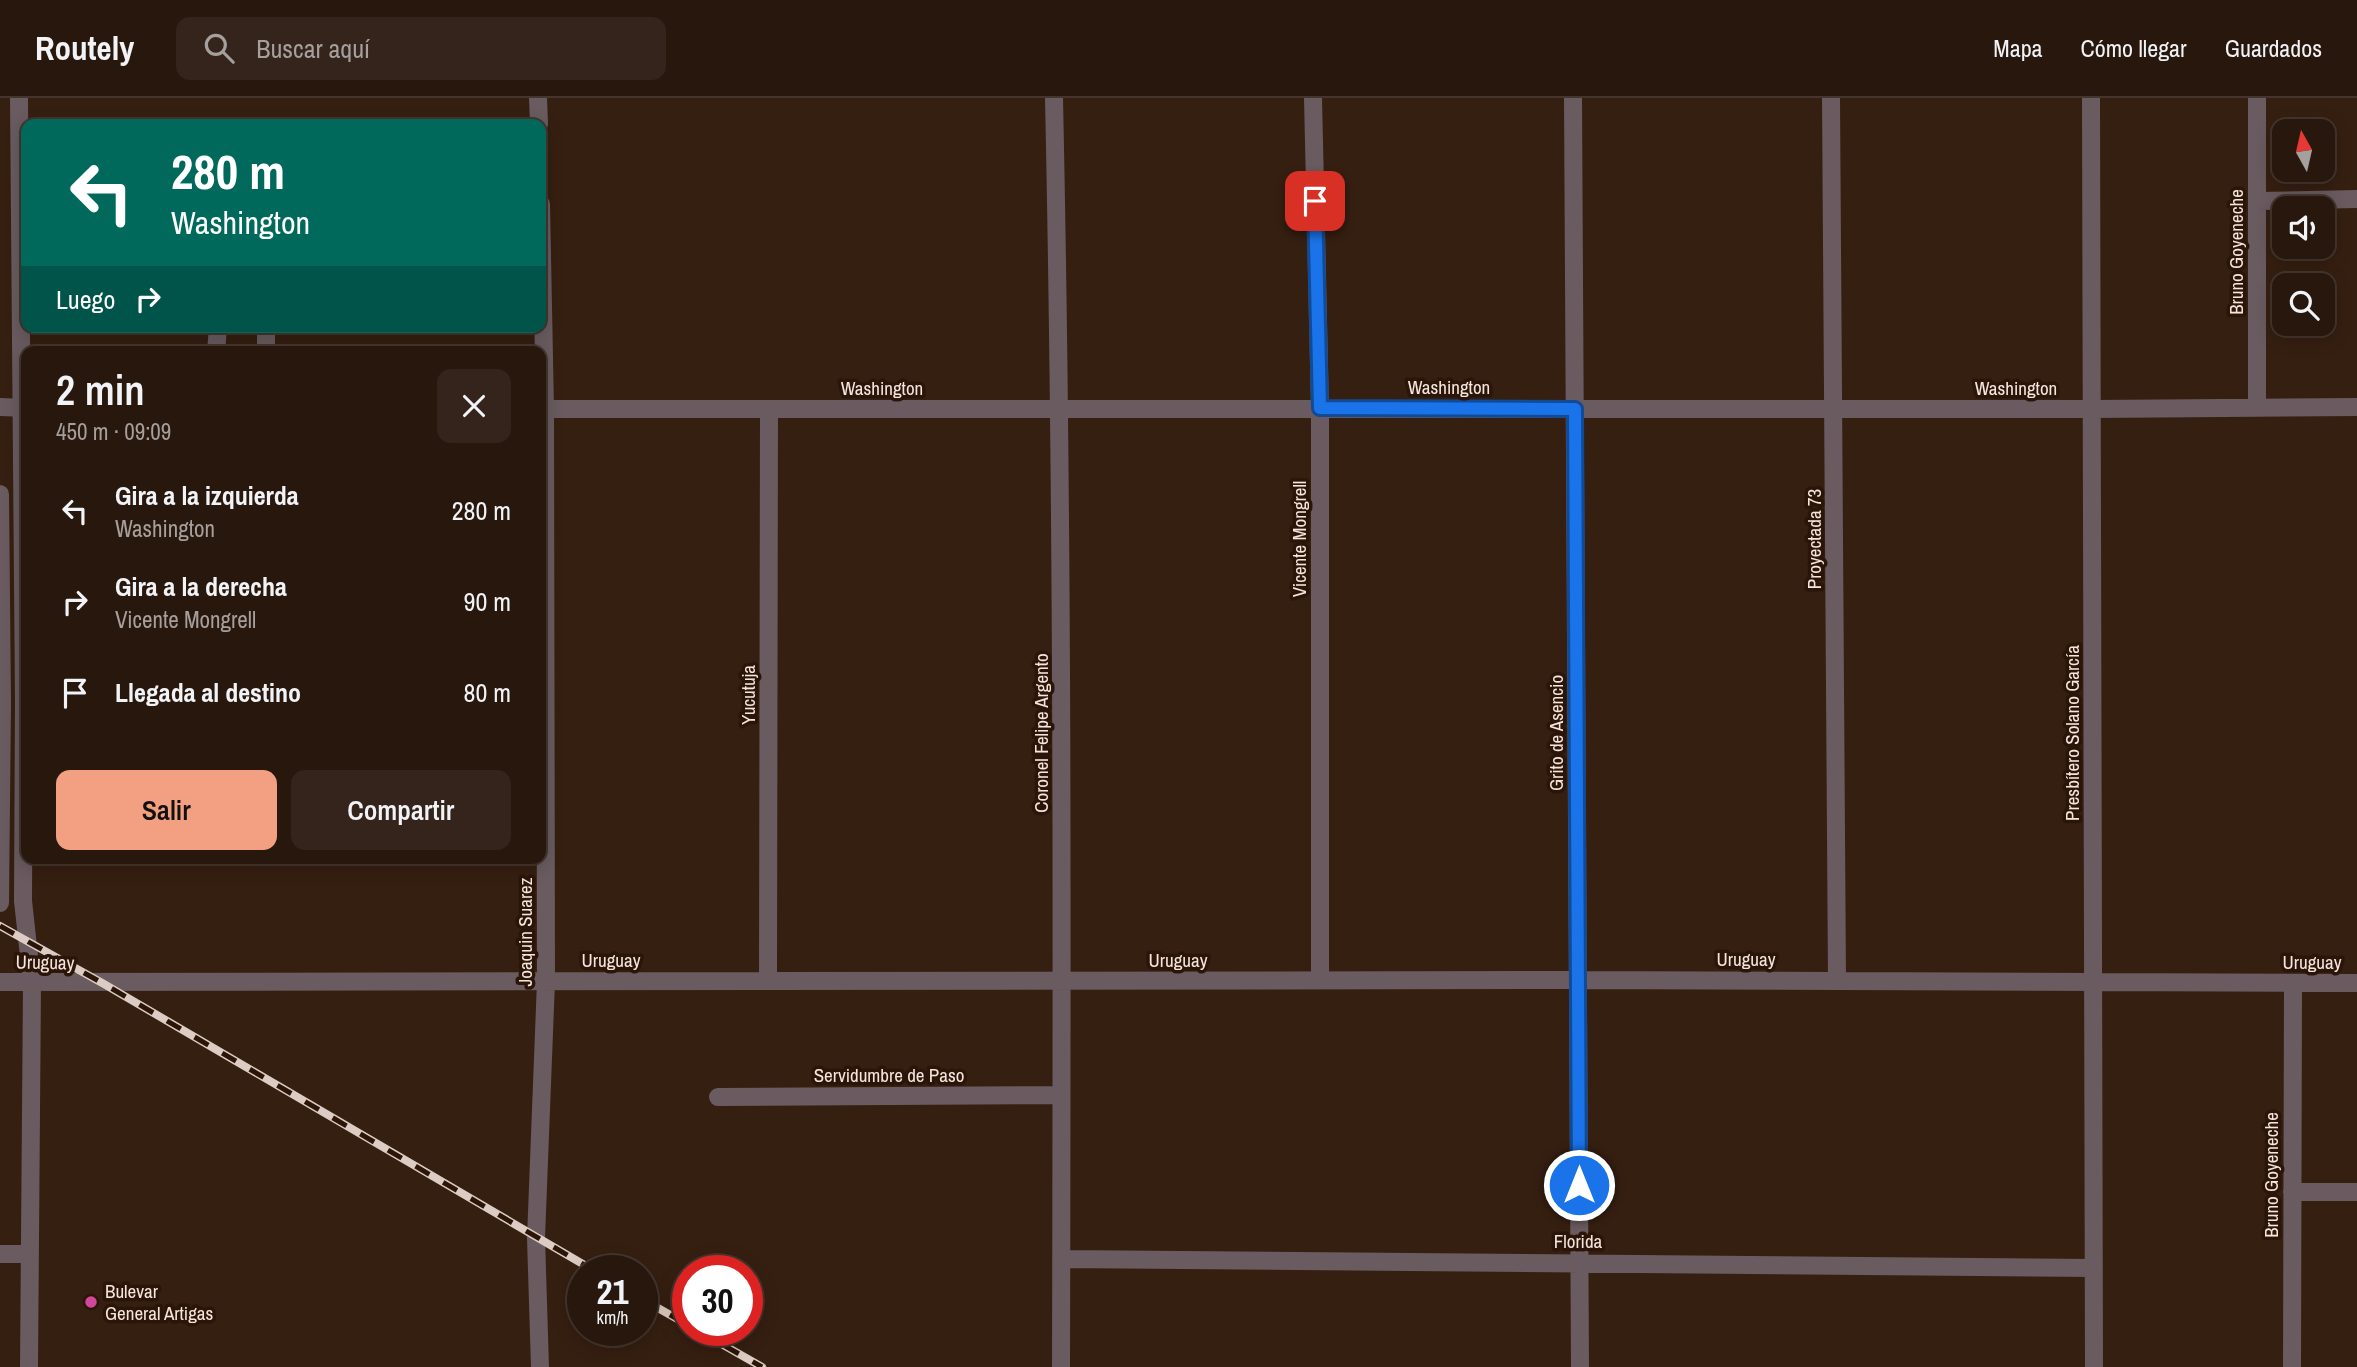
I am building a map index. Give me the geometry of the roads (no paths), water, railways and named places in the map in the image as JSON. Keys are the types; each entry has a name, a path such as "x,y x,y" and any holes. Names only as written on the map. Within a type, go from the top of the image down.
{"street":[{"path":"19,98 21,222"},
{"path":"538,98 539,119"},
{"name":"Coronel Felipe Argento","path":"1054,98 1060,408 1063,982 1061,1367"},
{"name":"Vicente Mongrell","path":"1313,98 1320,408 1320,980"},
{"name":"Grito de Asencio","path":"1573,98 1580,1367"},
{"name":"Proyectada 73","path":"1831,98 1837,981"},
{"name":"Presbítero Solano García","path":"2091,98 2094,1367"},
{"name":"Bruno Goyeneche","path":"2257,98 2257,407"},
{"path":"2257,201 2357,200"},
{"path":"0,407 21,408"},
{"name":"Washington","path":"546,409 2357,407"},
{"name":"Yucutuja","path":"768,980 769,410"},
{"path":"0,494 0,903"},
{"path":"1,703 21,702"},
{"path":"23,864 23,901 32,983 29,1367"},
{"name":"Joaquin Suarez","path":"540,1367 536,1238 546,981 545,864"},
{"name":"Uruguay","path":"0,982 1578,980 2357,983"},
{"name":"Bruno Goyeneche","path":"2292,983 2292,1367"},
{"name":"Servidumbre de Paso","path":"718,1097 1061,1096"},
{"path":"2292,1192 2357,1192"},
{"path":"0,1254 29,1254"},
{"name":"Florida","path":"1061,1259 2093,1268"}],"railway":[{"path":"0,926 567,1255"},
{"path":"658,1308 672,1316"},
{"path":"725,1346 762,1367"}],"place":[{"name":"Bulevar General Artigas","path":"91,1302"}]}
